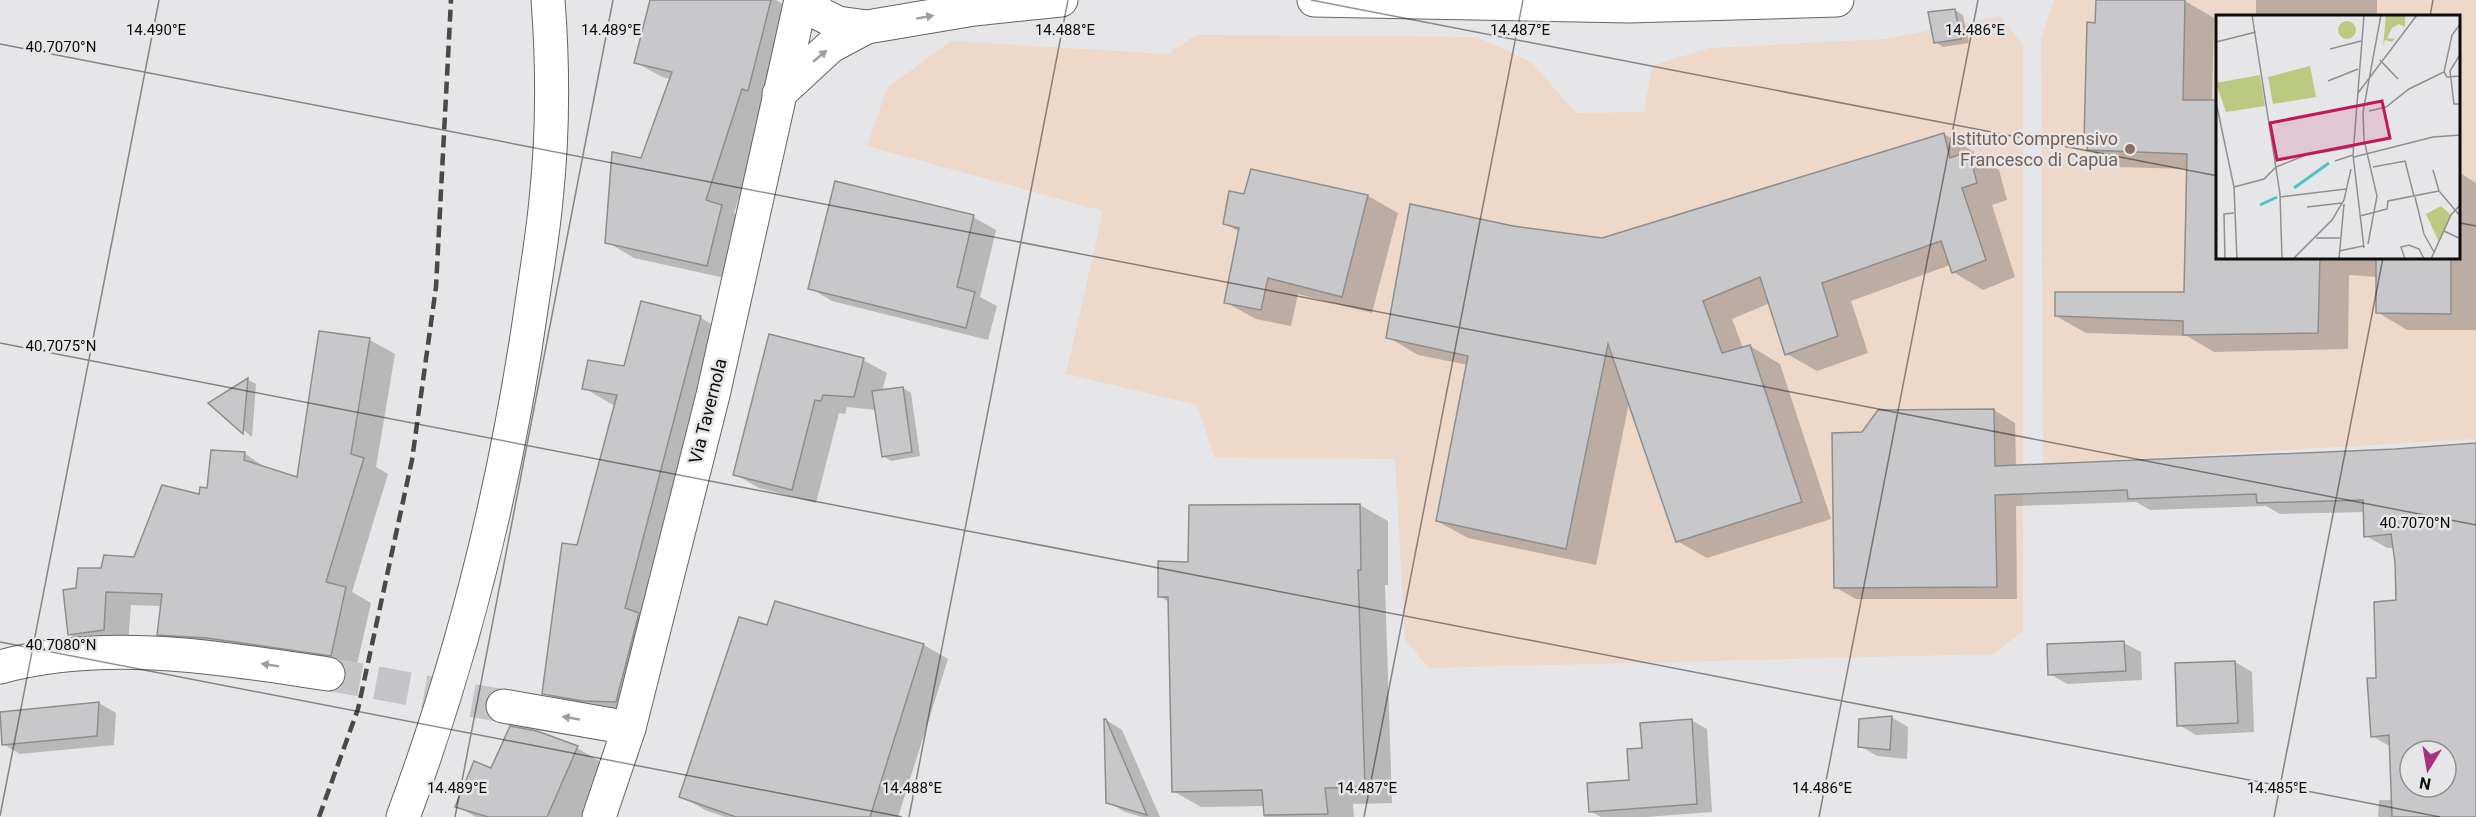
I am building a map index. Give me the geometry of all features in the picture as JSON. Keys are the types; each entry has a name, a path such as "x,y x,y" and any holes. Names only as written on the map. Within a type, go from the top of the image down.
{"main road":[{"name":"Via Tavernola","path":"599,817 629,728 713,395 801,0"},
{"path":"810,0 820,14 838,23 867,27 974,9 1061,0"},
{"path":"1314,0 1629,6 1837,0"},
{"path":"403,817 451,679 493,516 524,362 547,198 552,84 549,10"},
{"path":"779,94 831,46 867,27"},
{"path":"0,667 34,658 129,652 226,659 328,674"},
{"path":"503,706 629,728"}],"shaded area":[{"name":"Istituto Comprensivo Francesco di Capua","path":"2054,0 2476,0 2476,439 2043,464 2041,40"},
{"path":"2000,16 2023,45 2023,631 1994,654 1429,668 1405,640 1395,459 1215,458 1197,405 1066,374 1103,211 867,146 887,88 951,41 1167,54 1196,35 1477,37 1531,62 1576,113 1644,112 1652,66 1709,48 1887,39"}],"building":[{"path":"650,0 771,0 748,91 742,89 706,200 722,205 707,266 605,243 612,152 641,158 672,72 634,63"},
{"path":"2096,0 2185,0 2183,100 2216,100 2216,260 2320,260 2318,333 2183,335 2183,321 2055,316 2055,292 2184,292 2187,154 2087,150 2088,144 2084,143 2087,22 2095,23"},
{"path":"1955,9 1961,39 1934,43 1928,12"},
{"path":"1944,133 1950,158 1969,151 1977,183 1962,188 1986,260 1952,273 1941,241 1822,283 1838,336 1785,355 1760,277 1703,301 1722,353 1750,345 1802,502 1676,542 1608,344 1566,549 1436,521 1468,356 1386,338 1410,204 1513,226 1602,238"},
{"path":"1251,169 1368,195 1342,297 1268,278 1261,310 1224,303 1239,228 1223,224 1229,191 1244,194"},
{"path":"835,181 974,215 957,287 975,292 966,328 808,289"},
{"path":"2376,260 2451,260 2451,314 2376,313"},
{"path":"641,301 701,316 625,608 639,613 616,702 583,701 542,694 562,543 577,545 617,395 582,389 588,360 624,366"},
{"path":"319,331 370,338 351,454 364,458 326,582 346,587 331,656 207,638 157,635 162,594 106,592 104,630 68,635 63,590 76,588 78,568 101,568 104,555 134,557 162,485 199,494 200,487 207,488 211,450 245,452 244,460 297,477"},
{"path":"769,334 864,358 854,397 823,395 821,401 815,400 792,490 733,475"},
{"path":"248,378 243,434 208,403"},
{"path":"903,387 912,452 882,457 872,391"},
{"path":"1994,409 1995,466 2395,449 2476,443 2476,817 2392,817 2389,735 2371,737 2367,678 2376,678 2374,602 2396,600 2395,562 2391,534 2364,537 2363,500 2257,503 2256,494 2128,499 2127,490 1995,495 1997,587 1834,588 1832,433 1862,432 1878,410"},
{"path":"1360,504 1361,570 1358,570 1365,787 1325,788 1328,814 1264,815 1262,790 1172,792 1168,597 1158,597 1158,561 1188,562 1189,505"},
{"path":"775,601 924,644 870,817 736,817 679,797 739,617 767,625"},
{"path":"2124,641 2126,671 2048,675 2047,644"},
{"path":"2235,661 2238,723 2177,726 2175,663"},
{"path":"99,702 97,736 2,745 0,712"},
{"path":"1892,716 1890,750 1858,747 1859,719"},
{"path":"1104,719 1106,719 1147,815 1106,803"},
{"path":"1692,719 1697,804 1589,812 1587,783 1629,780 1627,749 1642,748 1640,723"},
{"path":"510,726 537,731 578,746 547,817 488,817 455,807 474,761 491,768"}],"tunnel":[{"path":"328,674 503,706"}],"railway":[{"path":"319,817 358,709 412,460 436,287 451,0"}],"place":[{"name":"Istituto Comprensivo Francesco di Capua","path":"2130,149"}]}
